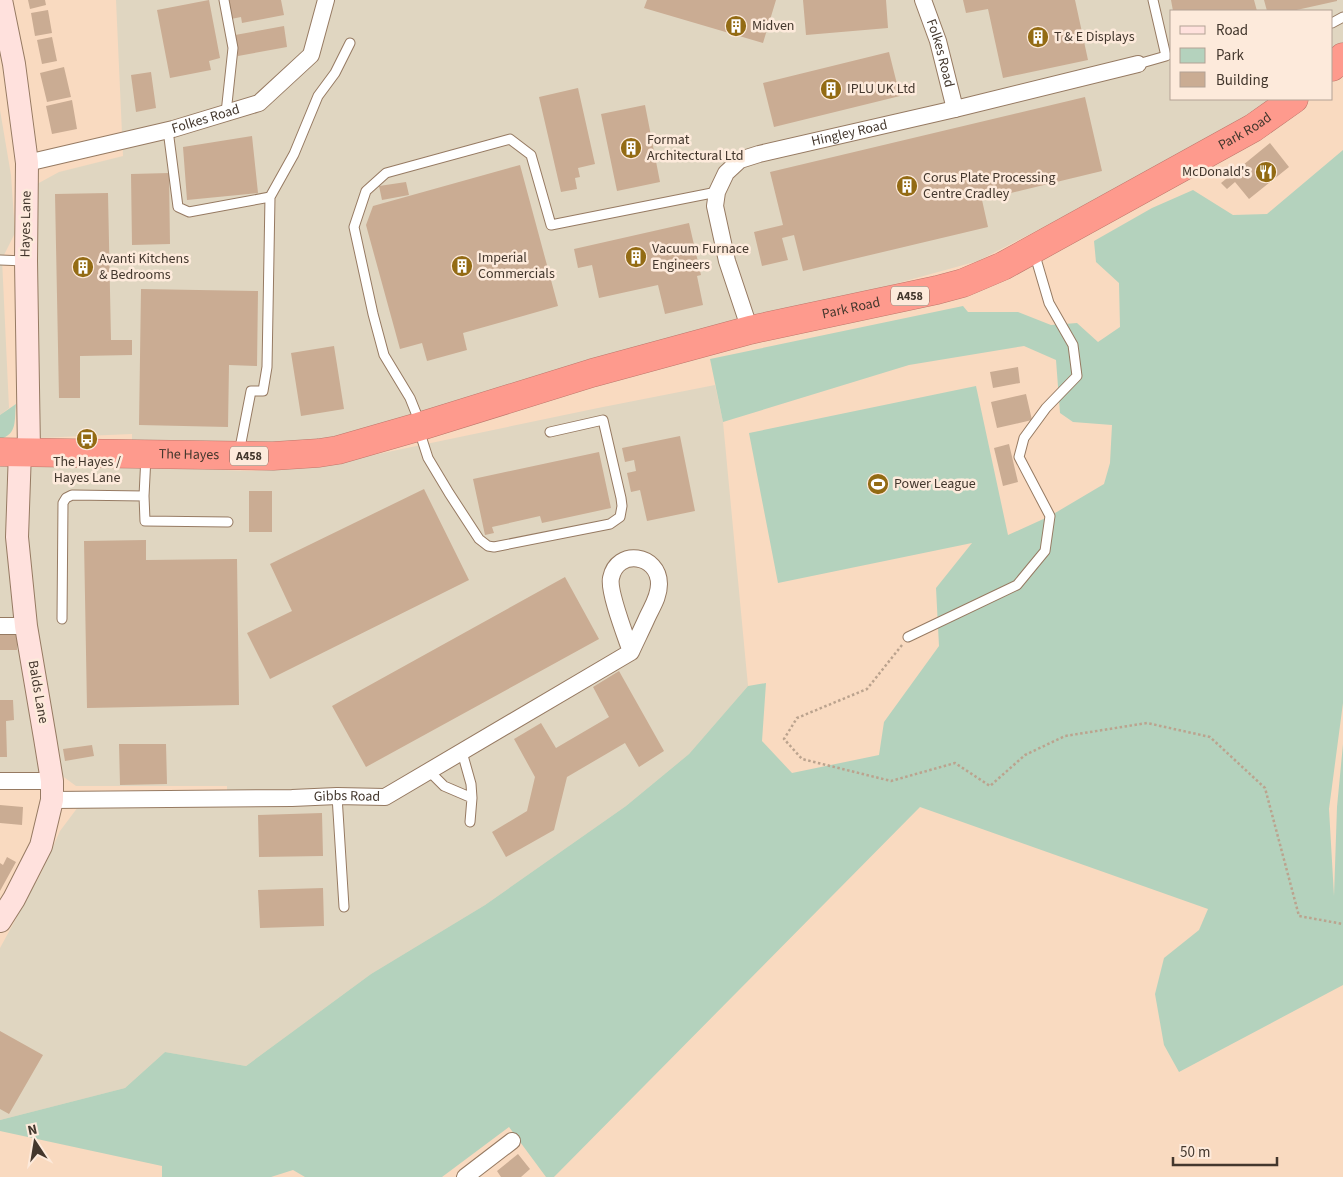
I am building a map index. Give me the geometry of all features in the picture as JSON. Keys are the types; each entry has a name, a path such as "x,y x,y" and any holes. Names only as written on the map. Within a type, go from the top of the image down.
{"highway":[{"name":"Park Road","path":"491,405 592,373 750,330 963,283 990,272 1034,249 1253,128 1293,100"},
{"name":"The Hayes","path":"16,451 238,456 320,454 420,427 491,405"}],"street":[{"name":"Hayes Lane","path":"1,0 14,64 27,162 26,261 16,451"},
{"name":"Folkes Road","path":"27,162 168,130 259,103 311,55 326,0"},
{"name":"Folkes Road","path":"923,0 938,41 955,109"},
{"name":"Hingley Road","path":"750,330 728,261 715,206 717,192 726,173 740,160 758,154 955,109 1138,64"},
{"name":"Balds Lane","path":"0,921 14,899 41,846 52,791 26,626 17,537 16,451"},
{"path":"630,558 644,560 650,564 655,569 659,583 657,599 631,652 615,602 611,578 616,566 630,558"},
{"path":"0,626 26,626"},
{"name":"Gibbs Road","path":"0,781 52,791 292,798 337,796 385,797 631,652"},
{"path":"465,1177 512,1141"}],"lane":[{"path":"224,0 233,48 226,113"},
{"path":"1138,64 1166,56 1153,0"},
{"path":"238,456 251,391 263,391 267,367 270,197 294,154 318,96 335,73 350,43"},
{"path":"168,130 178,207 189,212 270,197"},
{"path":"550,432 603,420 621,498 620,517 610,524 488,546 479,539 428,458 410,398 384,355 354,227 366,192 386,173 510,140 531,156 551,225 717,192"},
{"path":"908,637 1018,585 1044,551 1050,516 1019,457 1024,438 1046,408 1076,376 1073,345 1049,303 1034,249"},
{"path":"0,260 26,261"},
{"path":"146,453 145,521 228,522"},
{"path":"62,619 63,503 66,498 72,495 144,496"},
{"path":"462,752 471,784 470,822"},
{"path":"430,771 444,786 472,798"},
{"path":"337,796 344,906"}],"path":[{"path":"908,637 867,689 797,718 784,740 802,758 891,781 955,763 990,786 1025,755 1065,736 1147,723 1210,736 1265,788 1299,916 1343,924"}],"shaded area":[{"path":"116,0 1343,0 1343,45 1333,54 1333,10 1170,10 1170,100 1285,100 1278,106 978,261 329,440 268,447 132,441 132,434 38,438 37,184 59,172 123,156"},
{"path":"0,110 11,175 15,233 2,259 9,408 0,415"},
{"path":"715,385 723,422 748,686 689,754 626,806 485,905 371,974 246,1066 165,1052 125,1088 0,1120 0,948 42,871 60,831 78,807 227,806 227,786 76,786 61,775 0,775 0,465 252,471 311,468"}],"green space":[{"path":"1343,150 1343,703 1329,809 1334,896 1337,807 1343,744 1343,985 1179,1072 1164,1045 1155,994 1164,958 1199,930 1208,909 920,807 554,1177 546,1177 509,1127 442,1177 305,1177 293,1170 271,1177 162,1177 162,1166 0,1131 0,1120 125,1088 165,1052 246,1066 371,974 485,905 626,806 689,754 748,686 766,683 762,741 792,773 879,755 884,722 939,646 936,588 972,543 778,583 749,433 976,386 1008,535 1050,516 1104,484 1110,463 1112,425 1073,422 1060,413 1056,360 1024,346 909,365 723,422 710,359 963,306 968,312 1018,312 1051,325 1077,323 1098,342 1120,327 1119,283 1096,262 1094,241 1152,208 1193,190 1233,215 1267,214"},
{"path":"16,404 14,426 10,434 0,439 0,415"}],"building":[{"path":"28,0 45,0 46,5 30,9"},
{"path":"209,0 220,58 209,61 211,70 170,78 157,10"},
{"path":"227,0 281,0 284,15 242,23 241,17 231,19"},
{"name":"Midven","path":"647,0 776,0 763,43 644,8"},
{"path":"803,0 886,0 888,28 806,35"},
{"name":"T & E Displays","path":"963,0 1075,0 1088,60 1003,78 988,9 966,13"},
{"path":"1171,0 1254,0 1257,10 1173,10"},
{"path":"1264,0 1337,0 1296,10 1267,10"},
{"path":"48,10 52,33 35,36 31,13"},
{"path":"284,26 287,47 238,56 235,35"},
{"path":"52,37 57,61 42,64 37,40"},
{"name":"IPLU UK Ltd","path":"889,52 900,96 774,127 763,83"},
{"path":"64,67 71,97 47,102 40,73"},
{"path":"151,72 156,108 136,112 131,75"},
{"path":"578,88 595,164 578,168 580,177 575,178 577,189 561,192 539,97"},
{"name":"Corus Plate Processing Centre Cradley","path":"1085,97 1102,171 982,200 988,227 803,271 794,235 782,238 788,260 762,266 754,232 783,225 770,172"},
{"path":"72,100 77,129 52,134 46,106"},
{"name":"Format Architectural Ltd","path":"645,105 660,182 617,191 601,114"},
{"path":"252,136 258,193 187,200 183,147"},
{"path":"1270,143 1289,167 1249,199 1235,182 1227,189 1221,183"},
{"name":"Imperial Commercials","path":"520,165 558,306 463,333 467,350 427,361 422,343 400,349 366,225 373,206"},
{"path":"169,173 170,244 132,245 131,174"},
{"path":"406,182 409,195 382,200 379,186"},
{"name":"Avanti Kitchens & Bedrooms","path":"108,193 111,340 132,340 132,355 80,356 80,398 59,398 55,194"},
{"name":"Vacuum Furnace Engineers","path":"689,223 701,275 697,276 703,305 665,314 658,285 599,298 592,265 578,268 574,249"},
{"path":"141,289 258,291 257,366 229,365 228,427 139,425"},
{"path":"334,346 344,409 301,416 291,353"},
{"path":"1018,367 1020,383 993,388 990,372"},
{"path":"1026,394 1032,420 997,428 991,402"},
{"path":"680,436 695,511 647,521 640,490 631,492 627,473 636,471 634,460 625,462 622,448"},
{"path":"1009,444 1018,482 1003,486 994,448"},
{"path":"599,452 611,508 542,523 540,516 492,527 494,533 485,535 473,479"},
{"path":"424,489 469,580 270,679 247,633 292,611 270,564"},
{"path":"249,491 272,491 272,532 249,532"},
{"path":"146,540 146,560 237,559 239,705 87,708 84,541"},
{"path":"565,577 599,639 366,767 332,706"},
{"path":"0,630 17,630 17,650 0,650"},
{"path":"619,671 664,751 639,767 625,743 567,777 554,830 506,857 492,832 527,811 535,777 514,739 541,723 556,748 609,717 593,687"},
{"path":"0,700 13,700 14,720 6,721 7,757 0,757"},
{"path":"119,744 166,744 167,784 120,785"},
{"path":"92,745 94,756 65,761 63,749"},
{"path":"0,805 23,807 22,825 0,823"},
{"path":"322,813 323,856 259,857 258,815"},
{"path":"7,857 16,862 0,891 0,863 3,865"},
{"path":"323,888 324,926 260,928 258,890"},
{"path":"0,1031 43,1055 9,1114 0,1109"},
{"path":"518,1154 530,1169 521,1177 501,1177 497,1171"}],"place":[{"name":"Midven","path":"736,26"},
{"name":"T & E Displays","path":"1038,37"},
{"name":"IPLU UK Ltd","path":"831,89"},
{"name":"Format Architectural Ltd","path":"631,148"},
{"name":"McDonald's","path":"1266,172"},
{"name":"Corus Plate Processing Centre Cradley","path":"907,186"},
{"name":"Vacuum Furnace Engineers","path":"636,257"},
{"name":"Imperial Commercials","path":"462,266"},
{"name":"Avanti Kitchens & Bedrooms","path":"83,267"},
{"name":"The Hayes / Hayes Lane","path":"87,439"},
{"name":"Power League","path":"878,484"}]}
